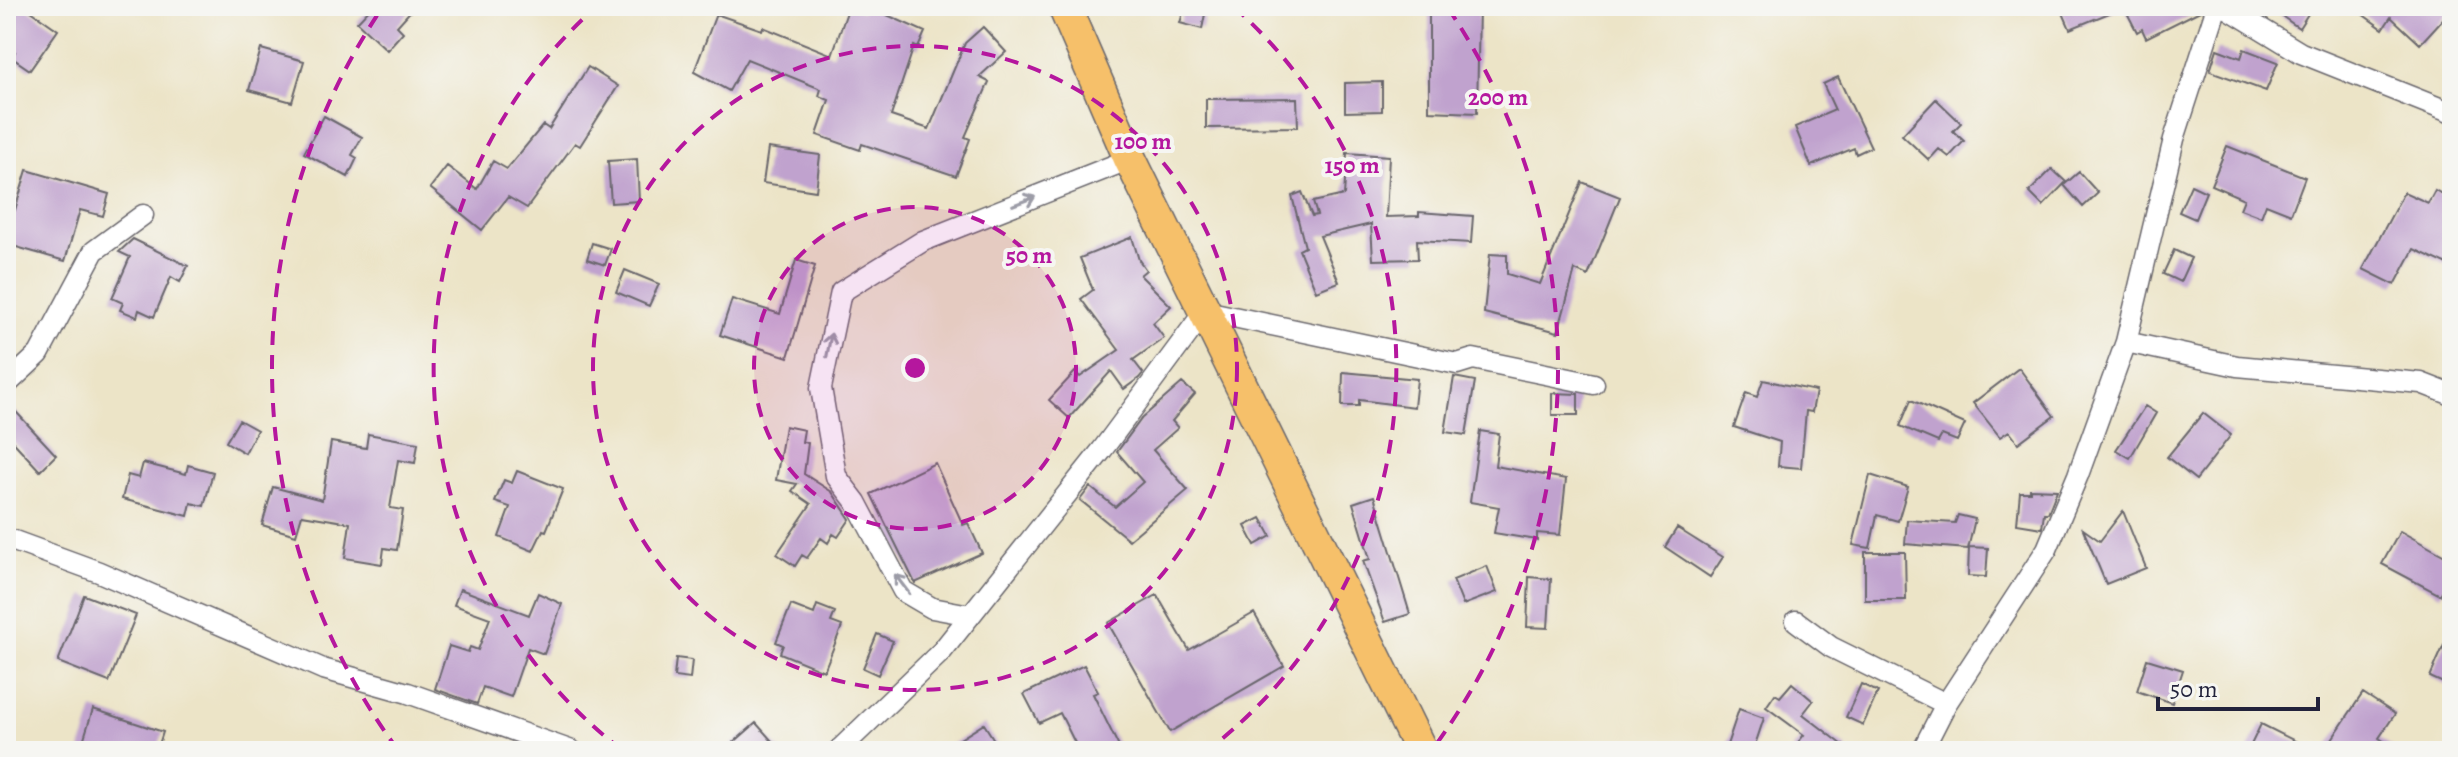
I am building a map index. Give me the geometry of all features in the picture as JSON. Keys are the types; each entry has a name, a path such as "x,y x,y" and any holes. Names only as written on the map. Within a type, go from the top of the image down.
{"main road":[{"path":"1064,6 1130,159 1421,751"}],"street":[{"path":"1922,751 1946,704 2047,549 2078,475 2126,342 2171,153 2216,7 2301,53 2452,113"},
{"path":"970,615 932,608 903,591 856,502 836,476 821,388 841,292 923,241 1130,159"},
{"path":"6,385 39,354 94,251 143,215"},
{"path":"838,751 942,651 1102,450 1205,311 1457,364 1473,359 1594,384"},
{"path":"2126,342 2237,366 2421,383 2452,395"},
{"path":"6,538 99,572 323,669 408,693 572,751"},
{"path":"1796,621 1831,647 1946,704"}],"building":[{"path":"14,6 24,6 58,30 30,70 11,57 15,52 6,45 6,18"},
{"path":"372,6 415,6 397,26 403,32 387,50 357,22"},
{"path":"849,6 862,12 867,6 925,32 918,48 914,46 891,116 929,129 965,43 983,27 1006,52 979,77 989,82 965,137 970,139 956,176 862,144 860,150 817,135 829,100 819,96 821,89 747,59 729,91 694,72 716,14 762,30 763,27 832,55"},
{"path":"1185,6 1206,9 1202,29 1180,23"},
{"path":"1429,6 1479,6 1477,113 1429,111"},
{"path":"2060,6 2203,6 2202,10 2146,38 2142,29 2137,32 2124,7 2070,29"},
{"path":"2267,6 2313,6 2299,28"},
{"path":"2351,6 2452,6 2452,9 2420,44 2391,17 2383,29"},
{"path":"261,49 304,61 292,102 249,90"},
{"path":"2217,49 2241,58 2244,49 2278,62 2266,91 2210,71"},
{"path":"588,67 618,86 580,146 575,143 527,208 508,197 482,230 430,188 447,166 477,189 493,161 507,169 543,125 549,129"},
{"path":"1838,77 1871,147 1856,154 1854,148 1811,166 1795,127 1835,110 1823,84"},
{"path":"1382,82 1382,111 1345,112 1345,83"},
{"path":"1297,98 1298,127 1206,128 1206,99"},
{"path":"1936,99 1961,123 1953,131 1964,141 1949,157 1939,149 1929,160 1902,135"},
{"path":"324,116 362,137 352,155 357,158 348,177 304,153"},
{"path":"2227,146 2305,177 2291,214 2266,204 2261,217 2240,209 2244,199 2211,185"},
{"path":"768,148 820,155 816,191 763,183"},
{"path":"1347,153 1389,156 1386,217 1419,216 1419,212 1473,216 1471,243 1417,240 1418,259 1373,260 1371,224 1320,236 1339,282 1316,291 1299,250 1305,247 1292,196 1302,192 1312,216 1317,215 1313,202 1344,195"},
{"path":"637,159 639,201 611,203 608,161"},
{"path":"2052,169 2066,182 2043,206 2029,192"},
{"path":"27,170 109,194 103,216 80,210 65,261 6,244 6,206 15,210"},
{"path":"2079,172 2098,193 2083,207 2064,185"},
{"path":"1582,182 1620,197 1588,276 1575,270 1558,332 1484,313 1490,254 1507,255 1507,274 1540,284"},
{"path":"2191,185 2206,192 2195,219 2179,212"},
{"path":"2435,190 2452,200 2452,267 2414,249 2395,285 2363,269 2404,192 2428,203"},
{"path":"1132,237 1139,260 1146,270 1140,275 1171,306 1153,323 1164,338 1133,360 1143,373 1139,378 1124,389 1111,371 1069,418 1049,400 1075,372 1080,377 1119,350 1081,299 1093,290 1080,258"},
{"path":"133,239 188,266 180,282 171,277 154,317 139,310 137,317 120,310 123,303 112,298 130,257 119,252"},
{"path":"592,243 611,249 605,265 587,259"},
{"path":"2174,250 2191,258 2180,282 2163,274"},
{"path":"796,260 815,266 788,357 720,335 732,299 780,314"},
{"path":"625,270 659,284 649,306 616,292"},
{"path":"2019,368 2054,416 2018,443 2009,431 2000,437 1973,403"},
{"path":"1343,372 1417,379 1414,407 1359,400 1359,406 1342,406"},
{"path":"1454,377 1475,381 1466,435 1445,432"},
{"path":"1763,380 1816,391 1812,412 1806,411 1801,468 1778,466 1780,442 1734,427 1746,393 1757,397"},
{"path":"1182,383 1195,394 1172,421 1178,428 1153,450 1188,490 1129,540 1080,500 1090,487 1115,507 1143,482 1117,452 1142,418"},
{"path":"1552,393 1578,394 1578,415 1552,415"},
{"path":"1911,400 1965,424 1957,441 1942,435 1938,442 1900,426"},
{"path":"6,401 56,455 40,471 6,434"},
{"path":"2145,406 2156,413 2130,458 2116,450"},
{"path":"2203,413 2231,435 2196,480 2167,457"},
{"path":"239,420 257,430 245,453 226,442"},
{"path":"785,426 804,430 802,442 808,443 804,474 832,492 850,519 838,537 833,534 828,543 821,538 807,558 802,555 795,566 777,554 811,504 792,491 797,484 776,480"},
{"path":"1480,431 1499,434 1495,466 1566,479 1560,535 1537,533 1537,540 1494,533 1499,507 1470,502"},
{"path":"368,434 418,443 415,463 398,460 390,508 403,510 397,550 384,548 382,564 345,558 350,523 302,515 296,535 262,525 273,487 322,500 331,442 366,448"},
{"path":"143,463 186,474 188,465 213,472 204,506 191,503 188,516 122,499 128,475 139,478"},
{"path":"935,463 963,525 968,523 982,553 915,583 871,494"},
{"path":"517,471 563,489 546,531 543,530 533,551 499,537 510,507 495,502 504,480 512,483"},
{"path":"1870,475 1908,487 1898,521 1877,515 1870,548 1853,545"},
{"path":"2030,489 2057,490 2048,513 2044,513 2042,528 2017,524 2020,492 2030,492"},
{"path":"1374,496 1410,614 1385,622 1363,561 1370,559 1353,503"},
{"path":"2123,511 2146,568 2106,584 2083,529 2100,541"},
{"path":"1958,515 1975,519 1968,549 1905,544 1907,520 1955,523"},
{"path":"1261,518 1271,536 1255,545 1245,526"},
{"path":"1677,528 1723,557 1710,577 1665,547"},
{"path":"2400,531 2452,560 2452,574 2440,595 2382,564"},
{"path":"1969,547 1988,548 1986,577 1968,576"},
{"path":"1865,552 1905,552 1906,600 1865,600"},
{"path":"1487,566 1497,592 1463,605 1453,580"},
{"path":"1529,577 1551,579 1548,628 1527,627"},
{"path":"460,589 529,615 538,593 562,604 544,654 528,648 511,697 483,687 477,704 435,689 449,646 468,652 470,647 478,650 490,618 454,605"},
{"path":"84,595 136,615 109,682 58,662"},
{"path":"1157,595 1189,650 1254,613 1284,666 1170,732 1108,623"},
{"path":"791,605 814,614 817,605 835,612 831,622 842,626 824,671 780,653 783,645 776,642"},
{"path":"2452,627 2452,687 2430,677"},
{"path":"877,634 893,641 878,675 863,668"},
{"path":"676,658 692,660 690,679 674,677"},
{"path":"2147,659 2183,670 2172,703 2137,691"},
{"path":"1084,665 1098,692 1093,694 1121,751 1079,751 1060,713 1039,723 1024,694"},
{"path":"1792,683 1813,701 1803,714 1847,748 1844,751 1791,751 1804,735 1766,707 1775,694 1780,697"},
{"path":"1861,684 1878,692 1863,725 1846,717"},
{"path":"2363,693 2395,714 2379,738 2399,751 2324,751"},
{"path":"93,709 163,732 157,751 80,751"},
{"path":"1739,709 1764,718 1753,751 1725,751"},
{"path":"756,723 781,751 724,751"},
{"path":"984,724 1001,751 941,751"},
{"path":"2261,724 2315,751 2248,751"}]}
